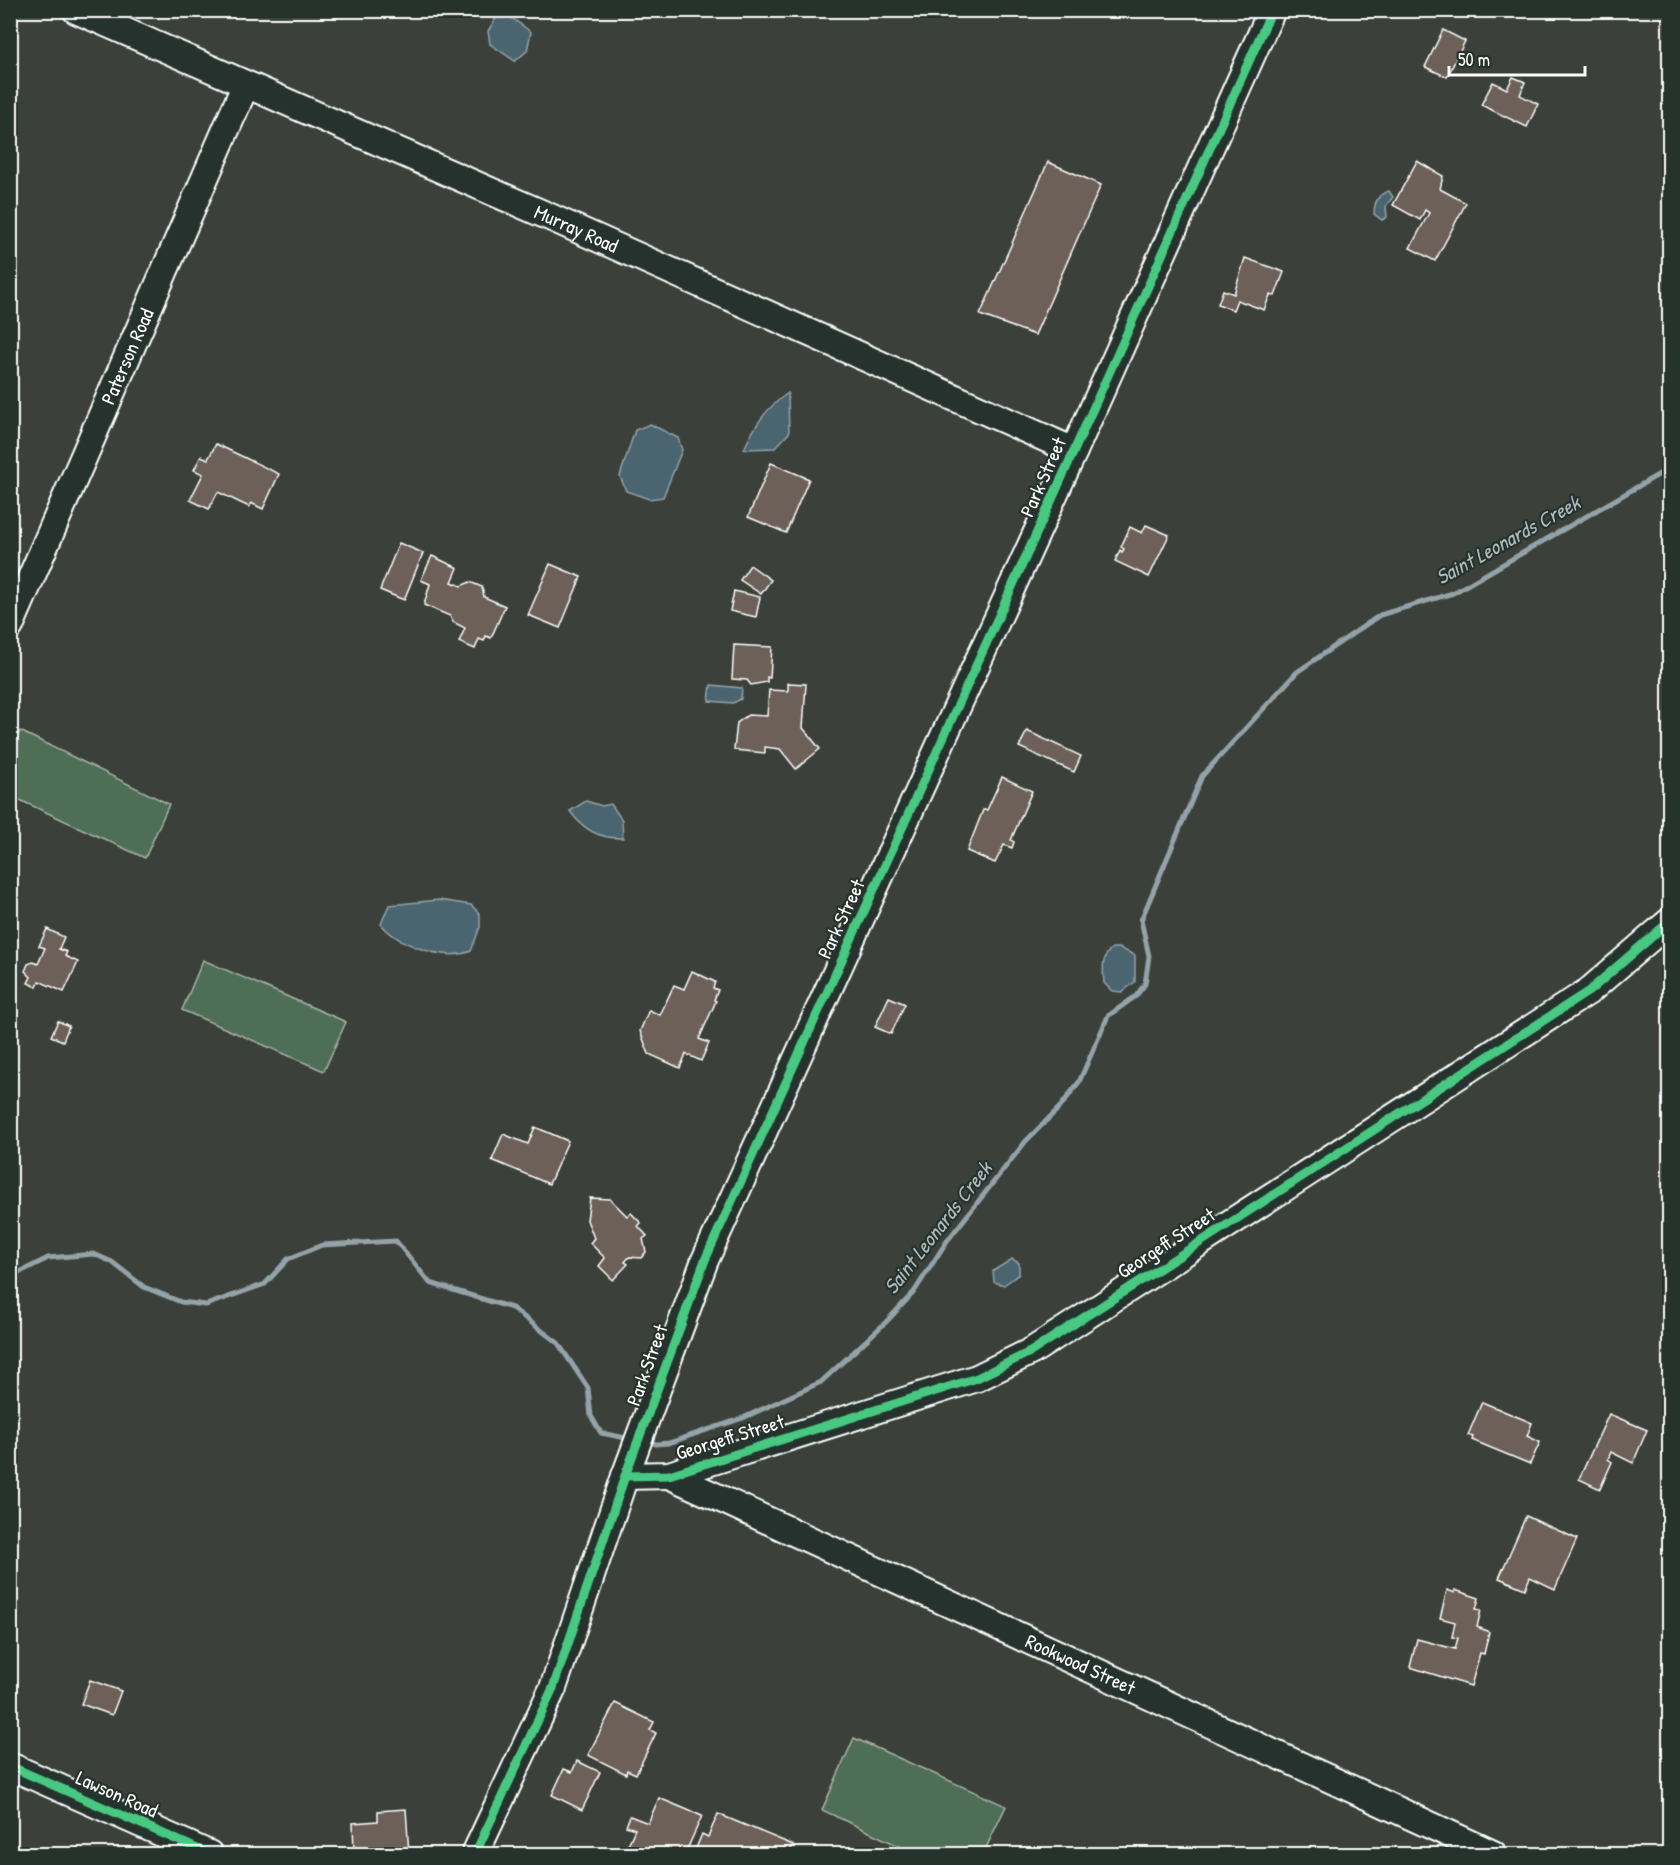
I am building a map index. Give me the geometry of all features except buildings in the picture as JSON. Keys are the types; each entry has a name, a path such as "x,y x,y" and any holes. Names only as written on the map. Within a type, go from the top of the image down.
{"street":[{"name":"Murray Road","path":"76,10 245,86 561,222 1074,451"},
{"name":"Park Street","path":"475,1854 553,1688 626,1476 705,1260 1074,451 1272,10"},
{"name":"Paterson Road","path":"10,626 245,86"},
{"name":"Georgeff Street","path":"626,1476 669,1475 977,1378 1032,1351 1589,991 1670,921"},
{"name":"Rookwood Street","path":"669,1475 1493,1854"},
{"name":"Lawson Road","path":"10,1766 209,1854"}],"green space":[{"path":"20,731 169,804 145,858 11,796 11,751"},
{"path":"203,960 346,1022 324,1071 182,1010"},
{"path":"854,1738 1006,1806 983,1854 916,1854 822,1810"}],"water":[{"path":"501,10 531,32 527,51 515,61 490,44 488,31"},
{"path":"1389,191 1393,197 1386,206 1387,217 1382,220 1374,214 1375,206 1379,197"},
{"path":"788,393 789,433 775,448 744,449 762,418"},
{"path":"650,424 678,438 682,450 663,497 649,499 626,491 620,476 635,430"},
{"path":"711,685 742,688 741,699 733,703 709,701"},
{"path":"586,801 602,806 611,804 622,820 623,838 600,835 575,818 570,811"},
{"path":"439,900 471,905 480,914 480,927 471,951 449,954 423,950 399,939 381,924 389,905"},
{"path":"1112,948 1119,948 1135,955 1135,982 1122,992 1112,991 1104,983 1104,960"},
{"path":"1012,1259 1019,1263 1019,1274 1004,1285 994,1282 993,1271"}],"waterway":[{"name":"Saint Leonards Creek","path":"646,1441 656,1444 669,1443 743,1418 821,1382 886,1322 914,1292 947,1241 1026,1141 1061,1106 1079,1082 1108,1016 1136,996 1145,984 1149,956 1141,920 1202,776 1297,672 1380,615 1453,593 1670,468"},
{"name":"Saint Leonards Creek","path":"10,1277 48,1258 94,1254 112,1262 144,1287 181,1302 206,1305 265,1284 288,1259 322,1245 396,1241 430,1283 512,1308 558,1343 588,1388 591,1416 601,1433 631,1439"}],"cycle path":[{"path":"475,1854 553,1688 625,1476 705,1260 1074,451 1272,10"},
{"path":"625,1476 669,1475 977,1378 1032,1351 1589,991 1670,921"},
{"path":"10,1766 209,1854"}]}
